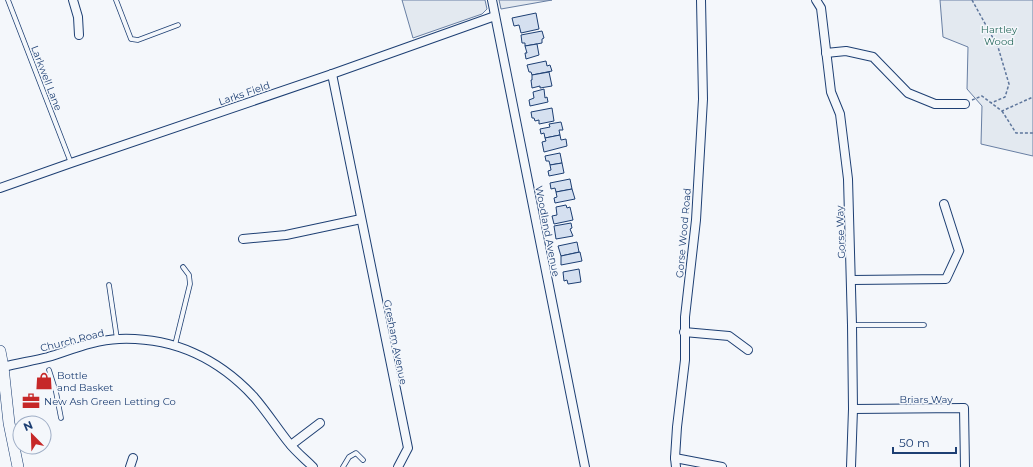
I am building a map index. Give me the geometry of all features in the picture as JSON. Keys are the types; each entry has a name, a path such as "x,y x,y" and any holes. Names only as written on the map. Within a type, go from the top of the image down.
{"street":[{"path":"73,0 78,18 79,35"},
{"name":"Woodland Avenue","path":"492,0 585,467"},
{"name":"Gorse Wood Road","path":"676,467 675,458 677,427 685,360 684,332 696,220 703,99 701,0"},
{"name":"Gorse Way","path":"816,0 821,8 831,92 840,114 848,179 852,280 851,467"},
{"name":"Larks Field","path":"0,188 71,162 332,74 495,16"},
{"path":"826,52 846,52 872,57 908,93 935,104 965,104"},
{"name":"Gresham Avenue","path":"332,74 408,448 398,467"},
{"path":"852,280 946,279 959,251 944,204"},
{"path":"243,239 286,234 361,219"},
{"path":"684,332 730,336 748,350"},
{"name":"Church Road","path":"3,367 47,357 92,344 118,339 146,340 175,345 200,355 227,372 254,398 291,445 313,467"},
{"path":"0,351 9,423 18,467"},
{"name":"Briars Way","path":"852,409 964,408 966,467"},
{"path":"291,445 320,423"},
{"path":"130,467 133,458"},
{"path":"675,458 722,467"}],"lane":[{"name":"Larkwell Lane","path":"8,0 71,162"},
{"path":"116,0 131,40 138,40 178,25"},
{"path":"175,345 190,284 189,275 183,267"},
{"path":"109,285 118,339"},
{"path":"852,325 924,325"},
{"path":"49,370 56,392 61,418"},
{"path":"342,467 349,457 356,453 363,460"}],"path":[{"path":"972,0 998,47 1009,84 1006,97 991,103"},
{"path":"965,104 982,96 1002,111 1016,133 1033,133"},
{"path":"1002,111 1033,97"}],"green space":[{"path":"402,0 485,0 487,9 482,14 413,38"},
{"path":"499,0 552,0 501,9"},
{"name":"Hartley Wood","path":"940,0 1033,0 1033,156 981,144 982,106 967,89 968,47 943,37"}],"building":[{"path":"536,13 539,29 521,33 519,25 514,26 512,18"},
{"path":"542,31 544,38 542,39 542,43 525,46 525,43 522,43 521,35"},
{"path":"537,44 539,55 526,59 525,53 527,53 525,46"},
{"path":"546,61 547,66 550,65 552,71 532,75 531,72 529,72 527,65"},
{"path":"549,72 552,86 532,88 532,75"},
{"path":"544,89 545,98 547,97 548,102 530,106 529,100 534,98 533,92"},
{"path":"552,108 554,121 539,124 539,120 535,121 534,118 532,118 531,112"},
{"path":"561,122 563,130 559,130 560,135 545,138 544,133 541,134 540,129 550,127 549,124"},
{"path":"560,135 561,140 566,139 567,146 544,152 542,142 546,141 545,138"},
{"path":"560,153 562,163 550,165 549,161 546,161 545,156"},
{"path":"562,163 564,173 549,176 548,171 551,170 550,165"},
{"path":"570,179 572,189 556,192 555,188 551,189 550,183"},
{"path":"572,189 575,199 555,203 554,198 557,197 556,192"},
{"path":"566,205 567,208 570,207 573,220 554,224 552,216 557,215 556,207"},
{"path":"571,223 572,228 570,229 573,236 556,239 554,226"},
{"path":"577,242 579,252 561,256 558,246"},
{"path":"580,252 582,261 561,265 561,256"},
{"path":"579,269 581,282 568,284 567,280 564,281 563,272"}],"place":[{"name":"Bottle and Basket","path":"44,381"},
{"name":"New Ash Green Letting Co","path":"31,401"}]}
